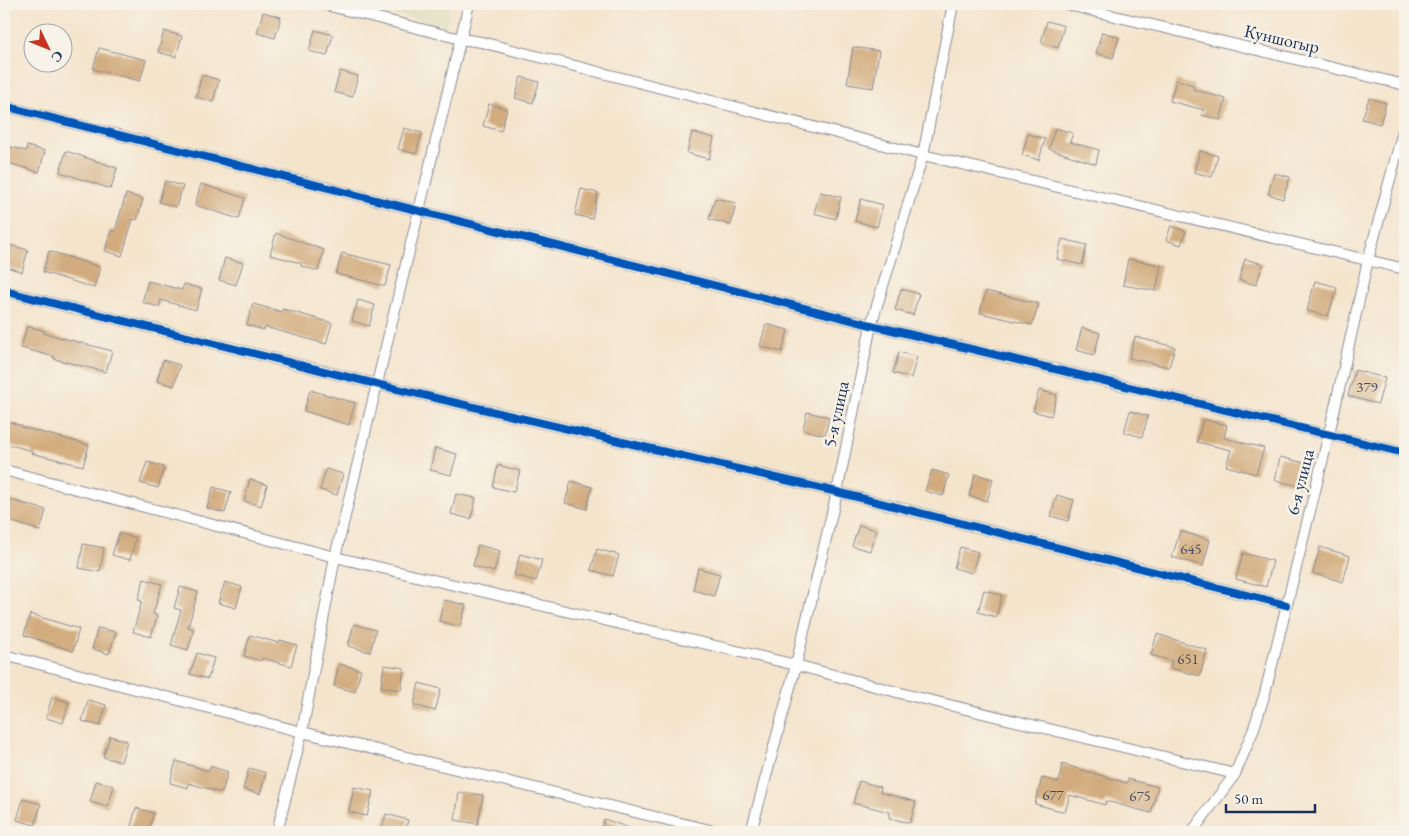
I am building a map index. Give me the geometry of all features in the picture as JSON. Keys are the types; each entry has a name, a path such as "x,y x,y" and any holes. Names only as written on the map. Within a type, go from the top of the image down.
{"street":[{"path":"322,4 461,39 481,42 923,155 1405,269"},
{"path":"277,832 302,732 335,557 469,4"},
{"name":"5-я улица","path":"752,832 796,665 837,492 872,325 923,155 953,4"},
{"name":"Куншогыр","path":"1064,4 1405,84"},
{"path":"4,106 872,325 1405,453"},
{"name":"6-я улица","path":"1192,832 1235,774 1253,731 1265,693 1330,434 1368,260 1405,124"},
{"path":"4,291 376,384 837,492 1286,605"},
{"path":"4,470 335,557 796,665 908,696 1235,774"},
{"path":"4,655 302,732 718,832"}],"shaded area":[{"path":"352,4 451,4 446,26"}],"building":[{"path":"263,12 281,17 275,38 257,33"},
{"path":"1047,21 1064,26 1058,48 1041,42"},
{"path":"315,30 333,35 327,56 309,51"},
{"path":"164,31 182,36 176,57 158,52"},
{"path":"1102,32 1119,37 1113,58 1096,53"},
{"path":"853,47 879,51 873,88 847,84"},
{"path":"99,48 146,60 140,81 93,69"},
{"path":"340,71 358,76 352,97 334,92"},
{"path":"202,75 219,80 213,102 196,97"},
{"path":"521,77 539,82 533,103 515,98"},
{"path":"1176,80 1194,85 1193,89 1226,99 1220,120 1202,115 1204,110 1170,101"},
{"path":"1369,98 1386,103 1380,124 1362,119"},
{"path":"489,104 507,109 501,131 483,126"},
{"path":"404,128 422,133 416,154 398,149"},
{"path":"1055,128 1073,133 1070,142 1099,150 1096,164 1049,149"},
{"path":"692,132 714,138 709,159 687,153"},
{"path":"1028,134 1045,139 1039,160 1022,155"},
{"path":"4,145 26,151 27,146 45,151 39,172 4,162"},
{"path":"66,151 117,168 111,189 60,172"},
{"path":"1200,151 1218,156 1212,177 1194,172"},
{"path":"1274,173 1290,177 1283,199 1268,194"},
{"path":"165,181 183,186 176,207 159,202"},
{"path":"201,184 245,198 239,219 195,205"},
{"path":"581,189 598,193 592,219 575,215"},
{"path":"820,192 841,197 836,219 814,213"},
{"path":"126,194 143,199 137,220 133,219 122,256 105,251 111,230 115,231"},
{"path":"715,198 736,203 731,225 709,219"},
{"path":"861,199 883,205 877,227 855,221"},
{"path":"1171,226 1186,231 1181,245 1166,240"},
{"path":"276,233 324,250 318,271 301,266 301,263 270,255"},
{"path":"1062,239 1087,245 1082,265 1057,259"},
{"path":"10,245 28,250 22,272 4,266"},
{"path":"49,251 100,267 94,288 43,272"},
{"path":"342,253 391,265 385,286 336,274"},
{"path":"225,258 243,263 236,285 219,280"},
{"path":"1128,259 1161,265 1156,291 1123,285"},
{"path":"1245,259 1263,264 1256,285 1239,280"},
{"path":"148,281 182,290 184,284 202,289 196,310 161,300 159,307 142,302"},
{"path":"1315,281 1337,287 1328,316 1307,311"},
{"path":"901,289 919,294 913,315 895,310"},
{"path":"986,291 1039,304 1032,325 980,313"},
{"path":"358,300 375,305 369,326 352,321"},
{"path":"253,304 282,312 283,309 332,323 326,344 265,327 264,330 247,325"},
{"path":"766,324 788,330 782,352 760,346"},
{"path":"27,326 45,331 44,333 112,351 106,372 54,359 55,357 21,348"},
{"path":"1082,328 1100,333 1094,355 1076,350"},
{"path":"1135,337 1175,347 1169,367 1129,358"},
{"path":"899,352 917,357 911,378 893,373"},
{"path":"163,360 180,365 174,386 157,381"},
{"path":"1355,370 1385,378 1378,404 1348,396"},
{"path":"310,390 355,403 349,425 304,411"},
{"path":"1039,390 1057,395 1051,416 1033,411"},
{"path":"1130,411 1148,416 1142,437 1124,432"},
{"path":"807,412 829,417 825,435 803,430"},
{"path":"1203,419 1227,425 1224,438 1264,448 1256,474 1226,466 1231,450 1197,442"},
{"path":"4,420 21,427 89,445 83,466 31,453 32,451 4,443"},
{"path":"435,448 457,454 451,475 430,470"},
{"path":"1280,457 1305,463 1299,486 1275,480"},
{"path":"147,462 164,467 158,488 140,483"},
{"path":"498,465 520,471 514,492 493,487"},
{"path":"326,469 343,474 337,495 320,490"},
{"path":"932,470 949,475 943,496 925,491"},
{"path":"975,474 993,479 987,501 969,496"},
{"path":"250,479 267,485 261,506 244,501"},
{"path":"571,481 592,487 587,509 565,503"},
{"path":"213,487 231,492 225,513 207,508"},
{"path":"456,494 476,498 471,519 451,514"},
{"path":"1057,495 1074,500 1068,521 1051,516"},
{"path":"4,498 46,510 40,531 4,519"},
{"path":"859,525 876,530 870,551 852,546"},
{"path":"1180,531 1210,540 1203,566 1172,557"},
{"path":"119,533 136,538 130,560 112,555"},
{"path":"83,544 104,548 100,572 79,568"},
{"path":"478,545 500,551 494,572 473,566"},
{"path":"960,547 978,552 972,573 954,568"},
{"path":"1320,547 1350,556 1343,582 1313,573"},
{"path":"597,549 619,555 613,576 591,570"},
{"path":"1243,553 1273,561 1266,587 1236,579"},
{"path":"520,554 542,560 536,581 514,575"},
{"path":"698,568 720,574 714,596 693,590"},
{"path":"144,579 162,584 153,614 157,616 151,637 133,632 142,601 138,600"},
{"path":"225,582 242,587 236,608 218,603"},
{"path":"180,587 198,592 188,627 194,629 188,650 171,645 181,610 174,608"},
{"path":"984,590 1002,595 996,617 978,612"},
{"path":"444,600 466,605 460,627 439,621"},
{"path":"30,614 79,629 73,651 24,635"},
{"path":"354,624 376,630 370,652 348,646"},
{"path":"98,628 116,632 109,654 92,649"},
{"path":"1157,634 1207,650 1200,676 1170,668 1172,661 1151,655"},
{"path":"250,635 279,643 280,640 297,645 291,666 262,658 261,661 244,656"},
{"path":"197,653 214,658 208,679 190,674"},
{"path":"339,664 361,670 355,692 334,686"},
{"path":"384,665 404,668 401,690 381,687"},
{"path":"419,683 441,689 435,711 414,705"},
{"path":"52,697 69,702 63,723 46,718"},
{"path":"88,700 106,705 100,726 82,721"},
{"path":"110,736 127,741 121,762 103,757"},
{"path":"176,761 209,771 210,766 228,772 222,793 189,783 188,788 170,783"},
{"path":"1062,764 1127,783 1128,779 1158,787 1151,813 1106,801 1105,805 1070,795 1065,812 1035,804 1042,778 1059,782"},
{"path":"249,768 266,773 260,794 243,789"},
{"path":"96,781 114,786 108,807 90,802"},
{"path":"859,781 881,787 880,792 916,802 910,823 889,818 890,812 853,803"},
{"path":"354,787 373,791 367,816 349,812"},
{"path":"459,792 483,795 478,824 455,820"},
{"path":"23,799 41,804 35,825 17,820"},
{"path":"136,808 154,813 148,832 130,830"},
{"path":"386,814 408,820 405,832 381,832"},
{"path":"604,819 638,831 638,832 600,832"}],"cycle path":[{"path":"4,106 871,325 1405,453"},
{"path":"4,291 376,384 837,492 1286,605"}]}
